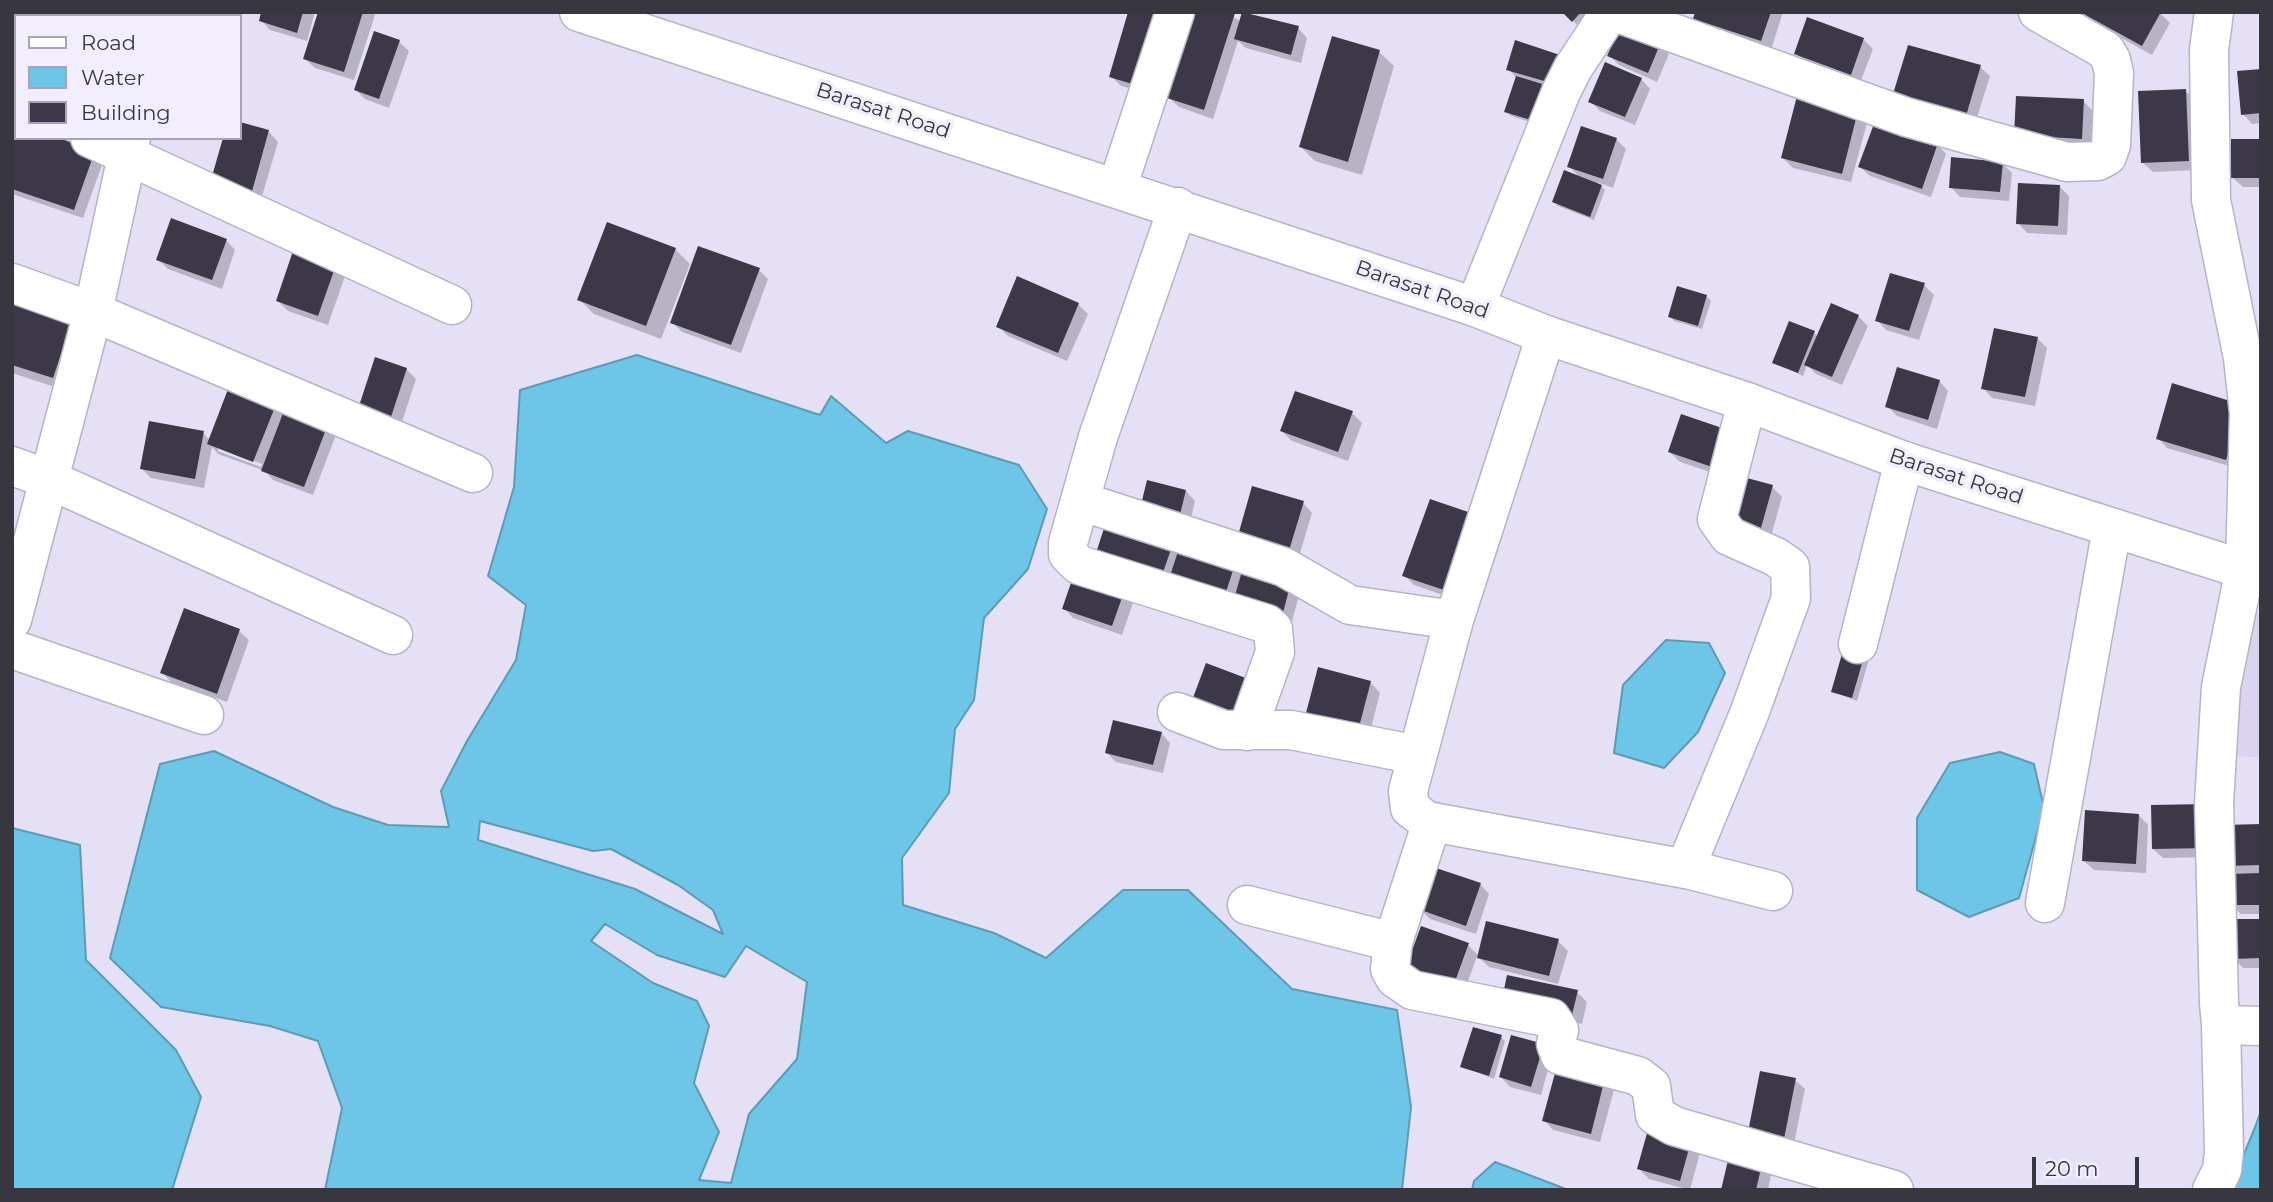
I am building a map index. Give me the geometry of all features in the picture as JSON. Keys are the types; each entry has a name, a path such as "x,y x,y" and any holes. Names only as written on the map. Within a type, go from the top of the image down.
{"street":[{"name":"Barasat Road","path":"579,12 1178,207 1475,307 1546,335 1747,401 1904,461 2253,572"},
{"path":"1116,188 1175,12"},
{"path":"1475,307 1573,68 1612,12 1906,117 2067,162 2098,161 2107,156 2111,145 2115,73 2112,60 2105,50 2038,12"},
{"path":"2212,1190 2222,1170 2224,1152 2214,803 2221,687 2253,572 2249,413 2243,358 2211,200 2209,177 2209,50 2214,12"},
{"path":"100,140 129,146 452,306"},
{"path":"12,620 93,312 129,146"},
{"path":"1178,207 1113,391 1068,543 1071,560 1267,624 1273,629 1275,652 1247,731"},
{"path":"12,283 93,312 473,473"},
{"path":"1546,335 1454,620 1417,755 1407,800 1410,808 1427,821 1685,869 1773,891"},
{"path":"1685,869 1749,714 1791,598 1790,567 1776,557 1729,536 1717,519 1747,401"},
{"path":"1858,645 1904,461"},
{"path":"12,466 48,479 393,635"},
{"path":"1080,501 1284,567 1350,605 1454,620"},
{"path":"2045,903 2112,528"},
{"path":"12,649 204,715"},
{"path":"1177,712 1224,730 1291,730 1417,755"},
{"path":"1427,821 1428,834 1393,942 1390,969 1404,986 1551,1018 1559,1030 1556,1044 1560,1055 1638,1076 1651,1086 1653,1108 1659,1119 1894,1190"},
{"path":"1247,905 1393,942"},
{"path":"2221,1025 2261,1026"}],"shaded area":[{"path":"2251,612 2261,614 2261,757 2217,756"}],"water":[{"path":"637,355 820,415 831,396 886,443 908,431 1019,465 1047,509 1028,569 984,618 974,700 955,729 949,793 902,858 903,905 994,933 1046,958 1123,890 1188,890 1292,989 1397,1010 1411,1107 1402,1190 325,1190 342,1108 318,1041 270,1026 161,1007 110,958 160,764 214,751 333,807 388,825 449,827 441,791 467,741 516,660 526,605 488,576 514,487 520,390","holes":["480,821 593,851 611,849 678,885 713,910 723,934 635,889 478,840","605,924 657,955 725,977 746,946 807,982 797,1059 749,1114 731,1183 699,1180 719,1132 694,1083 709,1026 697,1001 653,983 591,941"]},
{"path":"1666,640 1709,643 1725,673 1698,732 1664,768 1614,753 1623,685"},
{"path":"2000,752 2034,764 2044,808 2019,898 1969,917 1917,890 1917,818 1950,763"},
{"path":"12,828 80,845 86,960 176,1050 201,1097 172,1190 12,1190"},
{"path":"2261,1111 2261,1190 2229,1190 2254,1130"},
{"path":"1495,1162 1568,1190 1472,1190 1474,1181"}],"building":[{"path":"93,12 123,12 122,14"},
{"path":"261,12 303,12 297,33 259,21"},
{"path":"318,12 363,12 344,72 303,59"},
{"path":"1128,12 1162,12 1139,86 1109,77"},
{"path":"1194,12 1235,13 1204,110 1167,98"},
{"path":"1242,12 1299,26 1291,55 1234,39"},
{"path":"1562,12 1581,12 1572,22"},
{"path":"1695,12 1771,12 1761,41 1693,19"},
{"path":"2080,12 2161,12 2142,46"},
{"path":"1807,17 1864,38 1851,75 1794,54"},
{"path":"1621,25 1661,42 1648,73 1607,56"},
{"path":"374,31 400,40 379,99 354,90"},
{"path":"1332,36 1380,50 1348,162 1299,147"},
{"path":"1515,40 1560,55 1551,83 1506,70"},
{"path":"1908,45 1981,65 1966,116 1893,94"},
{"path":"1605,62 1642,78 1625,117 1588,102"},
{"path":"2261,69 2261,113 2241,115 2237,71"},
{"path":"1516,76 1549,86 1538,122 1504,112"},
{"path":"2186,89 2189,161 2141,163 2138,91"},
{"path":"1798,92 1859,107 1842,174 1781,158"},
{"path":"2016,96 2084,99 2082,139 2014,135"},
{"path":"1875,121 1938,143 1922,189 1858,167"},
{"path":"12,122 14,140 65,140 95,151 74,210 12,189"},
{"path":"242,123 269,130 251,195 210,183 222,140 242,140"},
{"path":"1581,126 1617,138 1603,179 1567,167"},
{"path":"2231,139 2261,139 2261,178 2231,178"},
{"path":"1951,157 2003,162 2000,192 1949,188"},
{"path":"1564,170 1602,185 1590,217 1552,202"},
{"path":"2018,183 2060,185 2058,226 2016,224"},
{"path":"171,218 227,239 212,280 156,260"},
{"path":"607,222 676,248 646,326 577,300"},
{"path":"698,246 760,268 731,345 670,323"},
{"path":"293,251 336,265 318,316 276,301"},
{"path":"1890,273 1925,283 1909,331 1875,321"},
{"path":"1017,276 1079,303 1058,353 996,327"},
{"path":"1677,286 1707,295 1698,326 1668,317"},
{"path":"12,293 75,313 53,378 12,365"},
{"path":"1831,303 1859,315 1832,377 1804,365"},
{"path":"1789,321 1815,331 1798,373 1772,363"},
{"path":"1994,328 2038,337 2025,397 1981,389"},
{"path":"375,357 407,368 390,420 358,409"},
{"path":"1897,367 1940,380 1928,420 1885,407"},
{"path":"2172,383 2243,405 2226,460 2156,439"},
{"path":"230,384 277,402 253,462 207,444"},
{"path":"1295,391 1353,411 1338,452 1280,431"},
{"path":"285,408 328,424 304,487 261,471"},
{"path":"1681,414 1728,430 1715,468 1668,452"},
{"path":"149,421 204,431 195,479 140,469"},
{"path":"1732,474 1773,485 1761,528 1721,517"},
{"path":"1147,480 1186,490 1177,527 1138,517"},
{"path":"1252,486 1304,501 1288,554 1237,539"},
{"path":"1430,499 1474,514 1447,591 1402,576"},
{"path":"1108,516 1175,538 1162,575 1096,553"},
{"path":"1182,539 1237,558 1225,595 1170,576"},
{"path":"1244,564 1292,578 1283,613 1234,599"},
{"path":"1074,574 1124,592 1112,626 1062,609"},
{"path":"184,608 240,629 217,694 160,673"},
{"path":"1844,647 1865,653 1852,698 1831,692"},
{"path":"1206,663 1259,683 1244,724 1191,703"},
{"path":"1318,667 1371,681 1359,727 1306,713"},
{"path":"1113,720 1162,732 1153,765 1105,753"},
{"path":"2207,804 2208,848 2152,849 2151,805"},
{"path":"2085,810 2139,814 2136,864 2082,861"},
{"path":"2261,824 2261,865 2226,866 2225,825"},
{"path":"1433,867 1481,883 1466,926 1418,909"},
{"path":"2261,873 2261,905 2230,905 2229,874"},
{"path":"2232,919 2261,919 2261,958 2232,959"},
{"path":"1486,921 1559,939 1549,976 1477,958"},
{"path":"1421,926 1469,943 1454,984 1406,967"},
{"path":"1507,975 1578,990 1572,1015 1502,999"},
{"path":"1473,1027 1502,1035 1489,1076 1460,1067"},
{"path":"1511,1035 1544,1044 1531,1087 1499,1077"},
{"path":"1558,1062 1606,1074 1591,1134 1542,1121"},
{"path":"1760,1071 1796,1078 1784,1139 1748,1132"},
{"path":"1649,1126 1692,1138 1680,1181 1637,1169"},
{"path":"1729,1156 1762,1164 1756,1190 1721,1190"}]}
